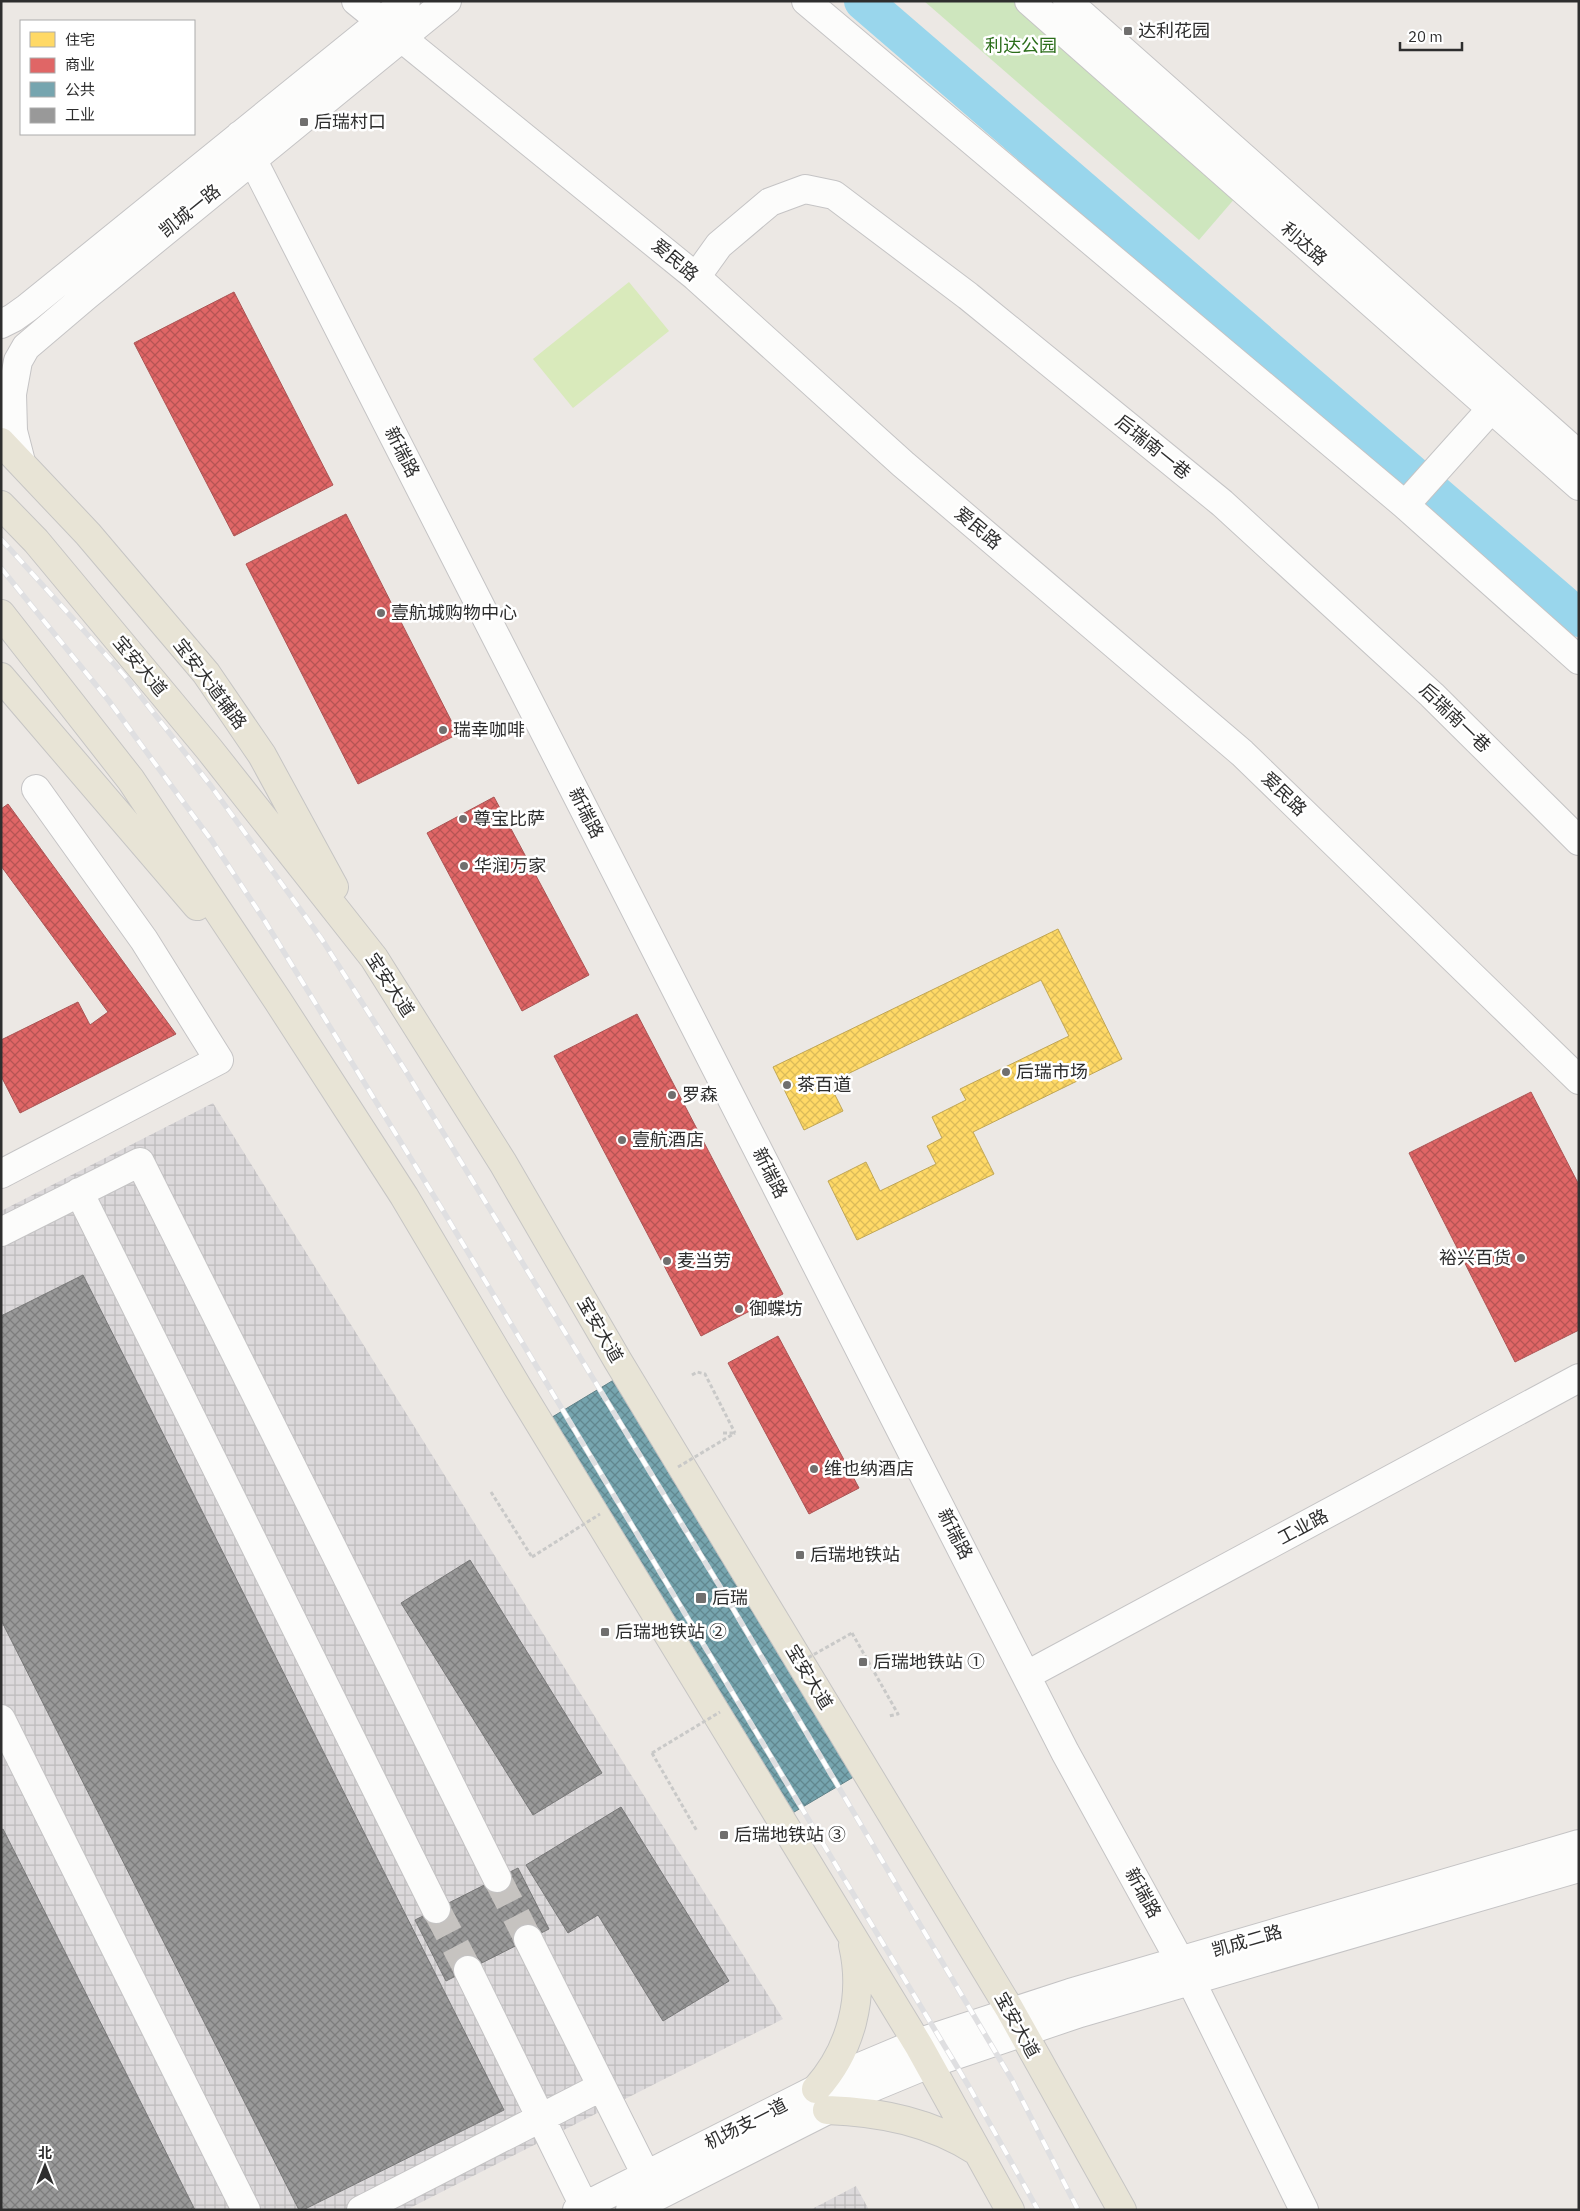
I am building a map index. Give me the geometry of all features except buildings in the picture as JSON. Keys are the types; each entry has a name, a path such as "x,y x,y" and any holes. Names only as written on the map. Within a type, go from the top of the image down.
{"main road":[{"name":"宝安大道辅路","path":"1,442 88,534 206,673 262,755 374,958"},
{"name":"宝安大道","path":"1,505 36,541 209,749 374,958 503,1164 623,1369 1017,2022 1122,2210"},
{"path":"1,614 131,780 278,1001 404,1196 523,1396 923,2053 1010,2210"},
{"path":"1,676 278,1001"},
{"path":"848,1930 853,1942 857,1969 857,1989 852,2023 843,2050 835,2064 821,2100 914,2122 948,2134 981,2156 1004,2210"}],"street":[{"name":"爱民路","path":"356,1 696,277 903,464 1242,753 1579,1080"},
{"name":"凯城一路","path":"1,324 20,313 406,1"},
{"name":"凯城一路","path":"21,462 13,431 12,394 18,361 26,347 57,319 447,1"},
{"path":"806,1 1405,506 1579,660"},
{"name":"利达路","path":"1028,1 1579,486"},
{"name":"利达路","path":"1067,1 1579,454"},
{"name":"新瑞路","path":"240,135 1066,1752 1185,1971 1304,2210"},
{"name":"后瑞南一巷","path":"696,277 719,245 770,202 805,189 834,195 968,296 1222,503 1432,695 1579,841"},
{"path":"1405,506 1491,409"},
{"path":"1,1174 219,1060 144,940 36,788"},
{"path":"1,1232 140,1162 497,1878"},
{"path":"79,1192 436,1909"},
{"name":"工业路","path":"1027,1675 1579,1378"},
{"path":"1,1719 246,2210"},
{"name":"凯成二路","path":"923,2053 1579,1844"},
{"name":"凯成二路","path":"1185,1971 1579,1868"},
{"path":"528,1940 651,2186"},
{"path":"468,1970 582,2209"},
{"name":"机场支一道","path":"582,2209 651,2186 821,2100 871,2088 923,2053"},
{"path":"361,2210 601,2087"},
{"name":"机场支一道","path":"630,2210 651,2186"}],"path":[{"path":"692,1375 697,1372 705,1374 735,1433"},
{"path":"723,1433 735,1433"},
{"path":"678,1467 735,1433"},
{"path":"491,1492 532,1556 600,1514"},
{"path":"797,1664 852,1633 898,1714 889,1716"},
{"path":"697,1831 652,1753 720,1712"}],"shaded area":[{"path":"213,1103 783,2019 406,2210 1,2210 1,1211"},
{"path":"856,2186 869,2210 810,2210"}],"green space":[{"name":"利达公园","path":"924,1 1014,1 1236,197 1199,240"},
{"path":"629,282 669,331 573,408 533,359"}],"waterway":[{"path":"863,1 1579,618"}],"tunnel":[{"path":"497,1878 528,1939"},
{"path":"436,1909 468,1970"}],"railway":[{"path":"1,539 124,675 211,786 321,938 405,1070 719,1585 1012,2080 1078,2210"},
{"path":"1,568 109,701 212,841 263,918 445,1214 971,2090 1038,2210"}],"place":[{"name":"达利花园","path":"1128,31"},
{"name":"后瑞村口","path":"304,122"},
{"name":"壹航城购物中心","path":"381,613"},
{"name":"瑞幸咖啡","path":"443,730"},
{"name":"尊宝比萨","path":"463,819"},
{"name":"华润万家","path":"464,866"},
{"name":"后瑞市场","path":"1006,1072"},
{"name":"茶百道","path":"787,1085"},
{"name":"罗森","path":"672,1095"},
{"name":"壹航酒店","path":"622,1140"},
{"name":"裕兴百货","path":"1521,1258"},
{"name":"麦当劳","path":"667,1261"},
{"name":"御蝶坊","path":"739,1309"},
{"name":"维也纳酒店","path":"814,1469"},
{"name":"后瑞地铁站","path":"800,1555"},
{"name":"后瑞","path":"701,1598"},
{"name":"后瑞地铁站 ②","path":"605,1632"},
{"name":"后瑞地铁站 ①","path":"863,1662"},
{"name":"后瑞地铁站 ③","path":"724,1835"}]}
